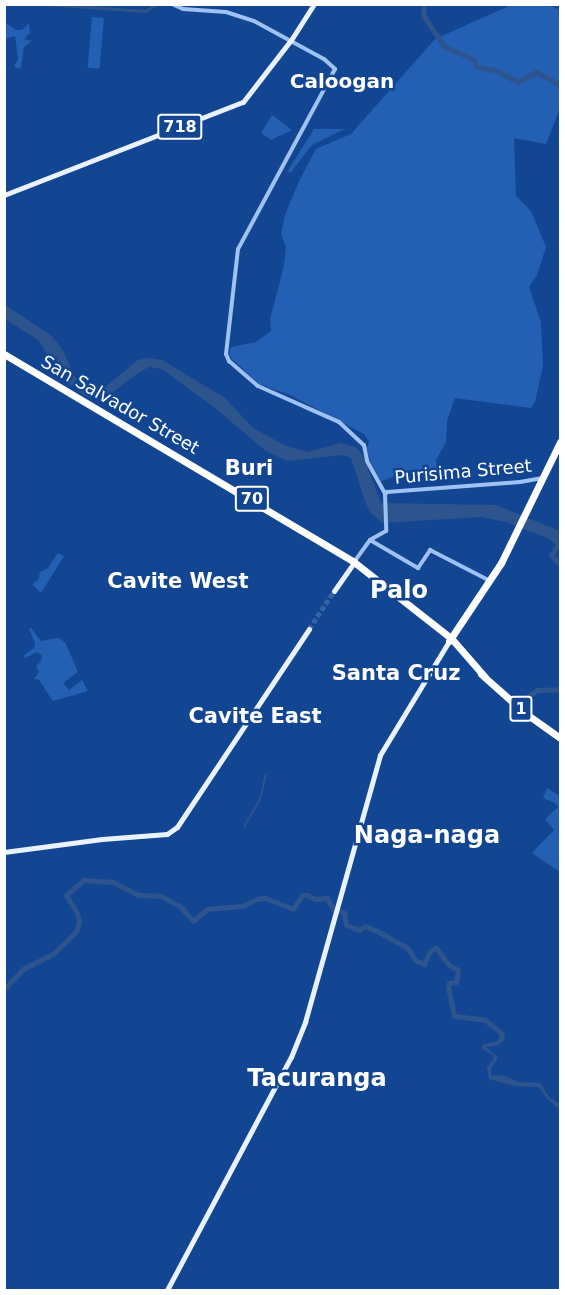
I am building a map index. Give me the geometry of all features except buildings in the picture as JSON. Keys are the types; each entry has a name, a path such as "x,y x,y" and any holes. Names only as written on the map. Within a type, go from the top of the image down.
{"highway":[{"name":"San Salvador Street","path":"4,354 354,562 449,639 484,676 524,712 561,738"},
{"path":"449,639 489,580 561,442"}],"main road":[{"name":"718","path":"4,195 239,104 256,88 314,4"},
{"path":"334,591 354,562"},
{"path":"4,852 102,839 167,834 183,820 309,629"},
{"path":"167,1290 291,1057 305,1022 380,755 449,639"}],"street":[{"path":"172,4 183,9 212,10 240,16 291,40 336,69 237,249 226,354 229,361 258,386 339,422 364,444 367,461 386,494 386,532 370,540 354,562"},
{"name":"Purisima Street","path":"386,494 520,482 543,477"},
{"path":"370,540 418,568 430,550 489,580"}],"shaded area":[{"path":"511,5 548,5 560,10 560,108 546,144 514,138 516,196 531,211 546,247 537,275 529,287 541,322 543,366 535,402 531,408 455,398 447,421 446,442 436,460 438,476 396,476 381,481 369,459 367,447 369,442 364,434 290,395 259,384 229,354 231,347 256,342 271,331 270,319 284,266 286,247 281,234 285,215 316,149 351,134 435,39"},
{"path":"5,16 6,23 16,30 22,30 29,23 30,33 24,39 32,41 24,47 21,68 18,69 14,66 18,59 15,36 5,39"},
{"path":"92,17 104,18 100,69 88,68"},
{"path":"272,115 292,130 271,140 261,133"},
{"path":"314,129 345,129 312,145 291,172 287,172"},
{"path":"5,305 52,336 63,351 75,377 85,387 104,388 138,360 148,358 162,360 225,398 253,428 284,445 307,452 340,443 356,447 363,456 381,503 496,505 560,531 560,548 547,538 506,522 481,517 382,523 370,512 351,458 343,455 287,461 266,451 215,408 162,369 149,367 104,399 87,397 65,381 38,340 5,319"},
{"path":"58,553 64,556 41,593 33,585 34,582 38,581 40,572 48,568"},
{"path":"31,628 41,641 58,638 65,642 78,672 63,683 69,690 82,680 88,691 53,701 39,680 34,679 39,672 36,666 41,661 42,655 37,652 25,658 23,656 34,648 35,643 29,629"},
{"path":"547,788 560,796 560,872 532,853 554,830 545,819 558,807 555,803 543,798"},
{"path":"501,1034 504,1034 504,1037 499,1045 486,1047 498,1057 491,1069 491,1075 505,1076 519,1082 540,1083 549,1097 560,1104 560,1110 547,1099 539,1087 515,1086 489,1079 487,1067 494,1059 492,1054 482,1049 482,1045 498,1041"}],"waterway":[{"path":"45,4 145,11 156,4"},
{"path":"424,4 423,15 444,46 474,60 476,67 495,70 518,82 536,72 560,85"},
{"path":"557,546 551,555 560,564"},
{"path":"527,697 537,690 560,689"},
{"path":"244,827 260,799 266,775"},
{"path":"4,989 23,969 54,953 76,932 79,922 77,913 66,895 84,880 113,882 138,895 161,896 180,906 193,921 207,909 242,906 265,898 293,909 302,895 315,899 327,898 333,909"},
{"path":"338,910 344,913 346,925 359,930 365,926 377,931 408,948 415,960 424,964 430,951 436,948 449,965 458,970 456,982 449,983 448,987 454,1016 485,1020 502,1034 501,1039"}],"tunnel":[{"path":"309,629 334,591"}],"district":[{"name":"Caloogan","path":"342,81"},
{"name":"Buri","path":"249,468"},
{"name":"Cavite West","path":"178,581"},
{"name":"Palo","path":"399,591"},
{"name":"Santa Cruz","path":"396,673"},
{"name":"Cavite East","path":"255,716"},
{"name":"Naga-naga","path":"427,836"},
{"name":"Tacuranga","path":"317,1079"}]}
